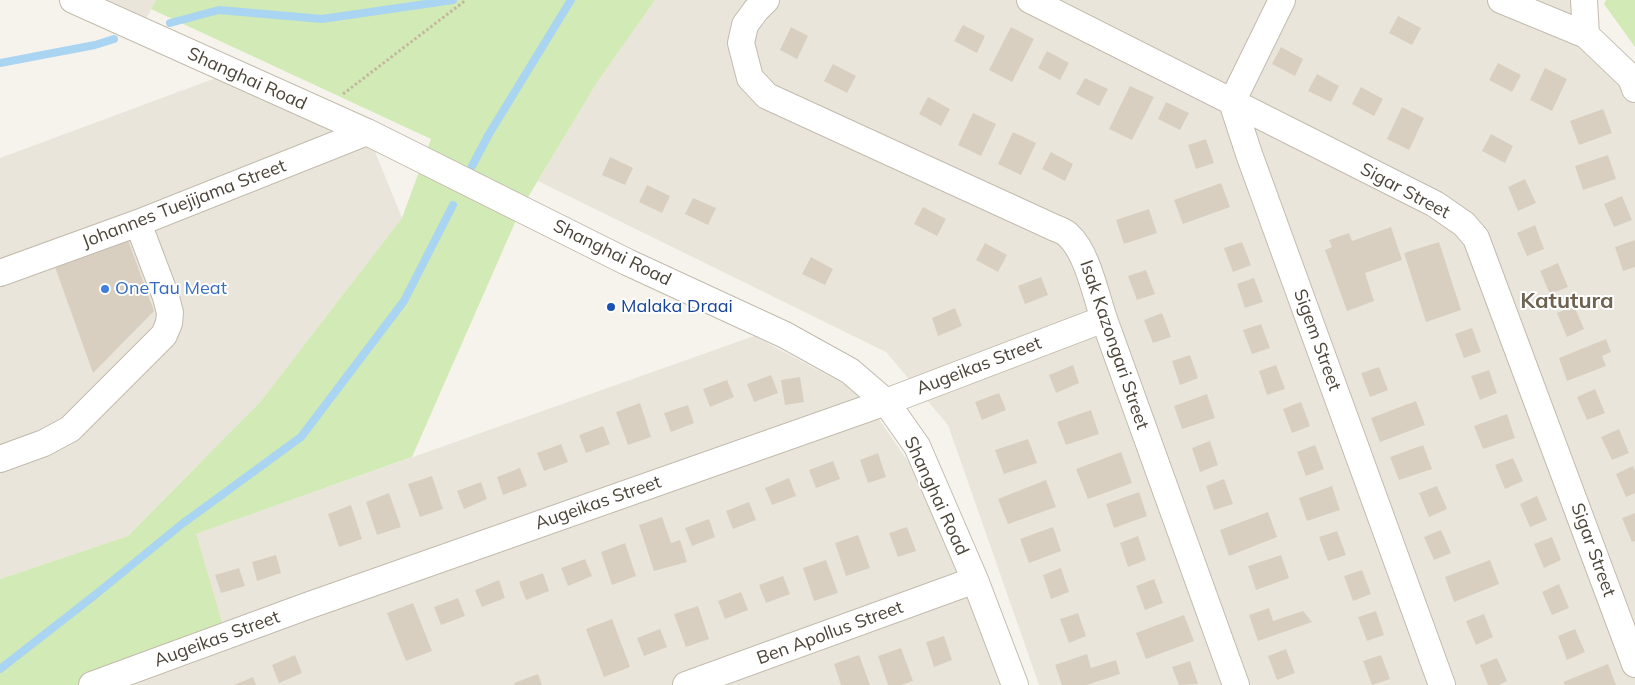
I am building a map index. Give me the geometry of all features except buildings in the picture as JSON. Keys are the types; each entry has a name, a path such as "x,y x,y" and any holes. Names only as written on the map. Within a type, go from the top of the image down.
{"street":[{"name":"Shanghai Road","path":"73,0 367,132 627,262 785,334 850,371 886,402 917,446 974,580 1015,685"},
{"name":"Isak Kazongari Street","path":"766,0 745,25 741,43 750,78 767,96 1069,235 1079,247 1236,685"},
{"name":"Sigar Street","path":"1030,0 1435,204 1464,224 1476,238 1635,664"},
{"path":"1232,102 1282,0"},
{"path":"1501,0 1586,35 1631,78 1635,89"},
{"path":"1584,0 1586,35"},
{"name":"Sigem Street","path":"1232,102 1442,685"},
{"name":"Johannes Tuejijama Street","path":"0,273 138,223 367,132"},
{"path":"0,459 44,443 70,430 164,335 169,323 170,313 166,297 138,223"},
{"name":"Augeikas Street","path":"92,685 308,606 886,402 1104,319"},
{"name":"Ben Apollus Street","path":"686,685 974,580"}],"path":[{"path":"320,112 466,0"}],"shaded area":[{"path":"73,0 156,0 140,30"},
{"path":"655,0 1587,0 1600,33 1635,65 1635,685 1039,685 948,425 886,352 538,181 596,84"},
{"path":"232,72 367,132 402,218 261,401 128,536 0,579 0,158"},
{"path":"754,336 861,393 918,476 973,600 1001,685 92,685 196,534"}],"green space":[{"path":"156,0 655,0 596,84 521,209 412,457 196,534 226,636 92,685 0,685 0,579 128,536 261,401 402,218 431,139 151,9"},
{"path":"1606,0 1635,0 1635,47 1604,4"}],"waterway":[{"path":"170,23 219,10 322,19 453,0"},
{"path":"472,166 489,134 571,0"},
{"path":"0,63 95,45 114,39"},
{"path":"0,669 182,524 301,437 404,301 453,205"}],"place":[{"name":"OneTau Meat","path":"105,289"},
{"name":"Malaka Draai","path":"611,307"}],"district":[{"name":"Katutura","path":"1567,301"}]}
